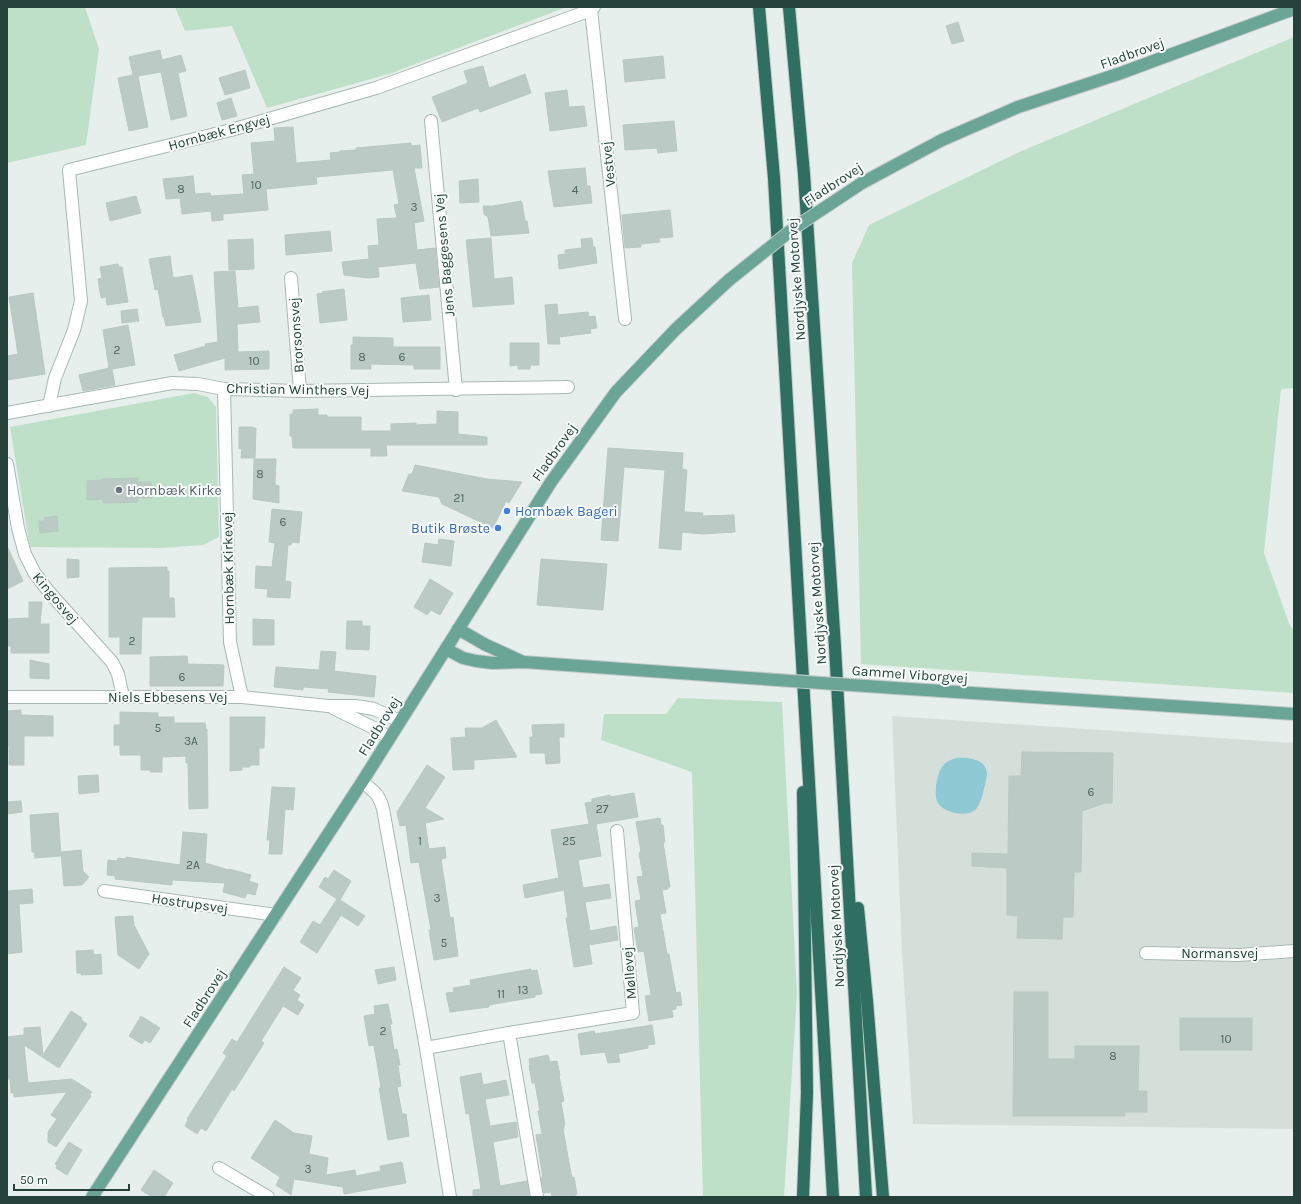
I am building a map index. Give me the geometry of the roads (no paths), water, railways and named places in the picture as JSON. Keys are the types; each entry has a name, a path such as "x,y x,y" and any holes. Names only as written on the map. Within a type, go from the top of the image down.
{"highway":[{"name":"Nordjyske Motorvej","path":"759,7 774,178 833,1197"},
{"name":"Nordjyske Motorvej","path":"789,7 804,174 840,724 866,1197"},
{"path":"802,647 803,881 807,1093 803,1197"},
{"path":"840,724 867,1001 883,1197"}],"main road":[{"name":"Fladbrovej","path":"92,1197 362,782 550,482 616,392 676,329 729,280 794,228 862,183 942,140 1018,107 1121,73 1294,9"},
{"name":"Gammel Viborgvej","path":"458,629 486,645 524,662"},
{"name":"Gammel Viborgvej","path":"446,649 463,658 493,663 524,662 1294,714"}],"street":[{"name":"Vestvej","path":"592,8 625,319"},
{"name":"Hornbæk Engvej","path":"49,406 55,378 74,330 81,300 69,170 231,130 376,88 592,8"},
{"name":"Jens Baggesens Vej","path":"431,121 456,390"},
{"name":"Brorsonsvej","path":"292,278 300,391"},
{"name":"Christian Winthers Vej","path":"7,413 172,383 198,384 224,389 300,391 456,390 568,387"},
{"name":"Hornbæk Kirkevej","path":"224,389 230,642 242,697"},
{"name":"Kingosvej","path":"7,464 18,528 25,554 34,572 49,592 112,662 118,674 123,697"},
{"name":"Niels Ebbesens Vej","path":"7,697 242,697 328,706 356,706 374,709 400,721"},
{"name":"Niels Ebbesens Vej","path":"328,706 352,716 389,738"},
{"path":"362,782 376,793 381,800 383,809 426,1048 450,1197"},
{"name":"Møllevej","path":"426,1048 633,1013 617,831"},
{"name":"Hostrupsvej","path":"104,891 276,915"},
{"name":"Normansvej","path":"1146,953 1238,955 1294,951"},
{"path":"509,1033 537,1197"},
{"path":"219,1168 268,1197"}],"water":[{"path":"956,758 977,760 984,766 987,776 983,793 977,808 968,813 962,814 944,809 936,799 936,786 941,768 947,762"}],"place":[{"name":"Hornbæk Kirke","path":"119,490"},
{"name":"Hornbæk Bageri","path":"507,511"},
{"name":"Butik Brøste","path":"498,528"}]}
